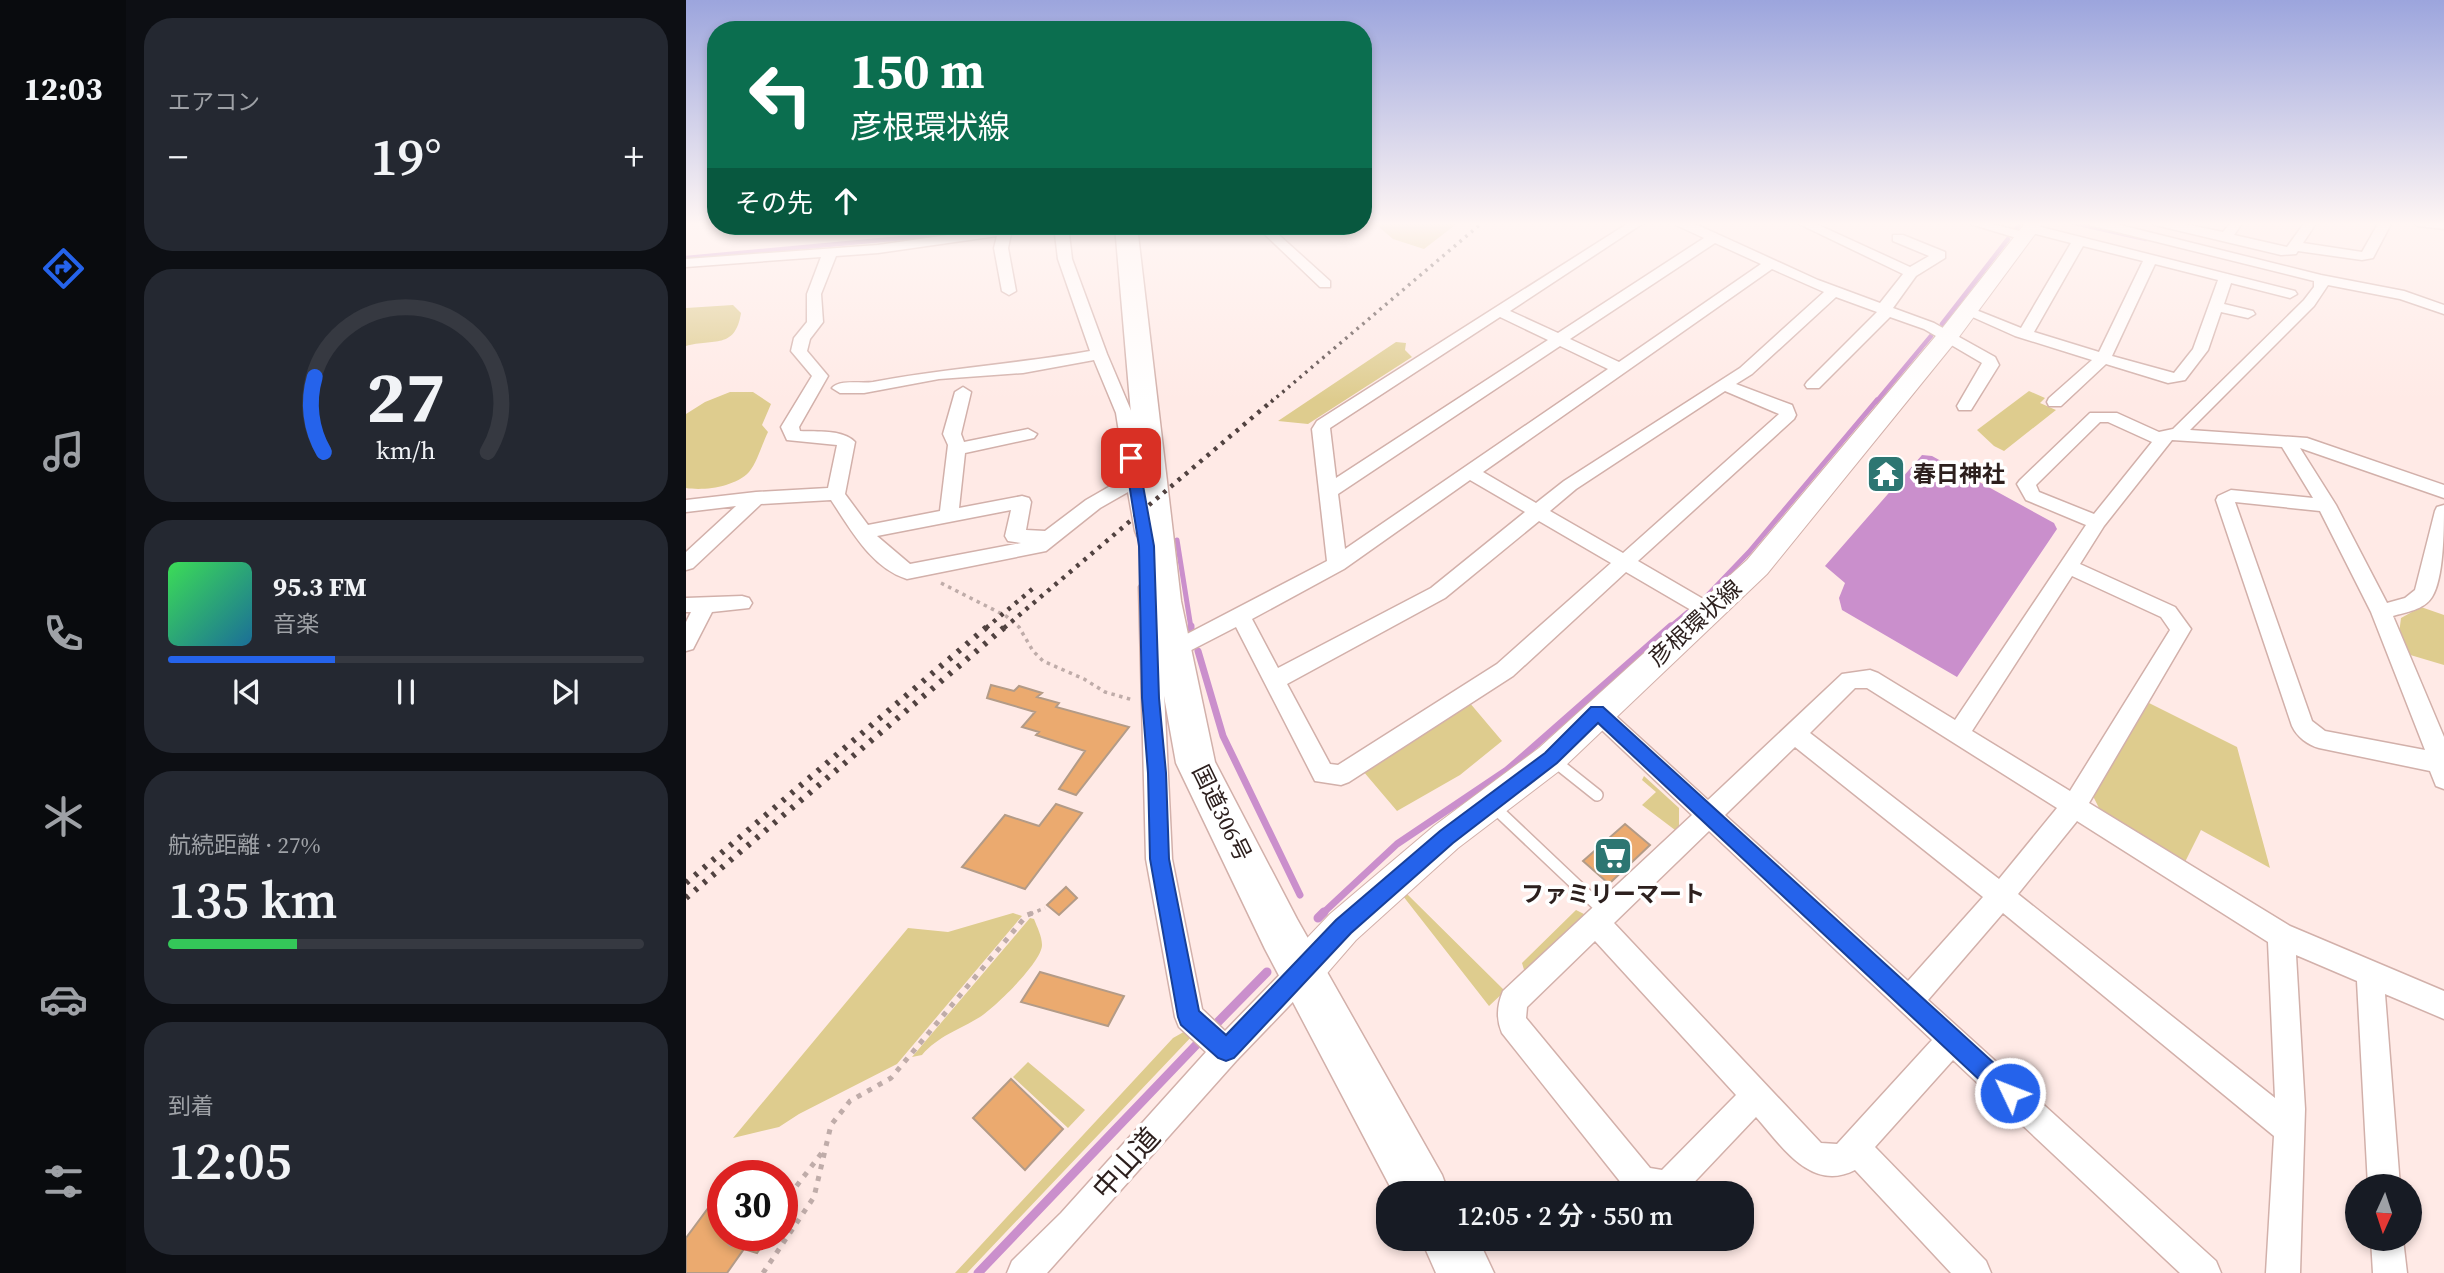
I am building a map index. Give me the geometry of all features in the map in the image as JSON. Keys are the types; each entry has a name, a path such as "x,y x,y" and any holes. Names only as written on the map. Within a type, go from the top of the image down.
{"highway":[{"name":"国道306号","path":"1132,281 1172,652 1196,763 1302,972 1416,1181"},
{"path":"1454,1251 1466,1273"}],"main road":[{"name":"彦根環状線","path":"1302,972 1343,927 1446,837 1551,758 1597,712 1757,567 1948,336 1989,281"}],"street":[{"path":"819,281 814,294 815,322 802,338 799,351 820,376 790,427 793,436 835,438 846,442 836,494 861,533 888,560 907,572 1039,546 1093,504 1135,480"},
{"path":"1007,281 1009,291"},
{"path":"1075,281 1099,354 1124,413 1146,546 1159,859 1189,1017 1226,1051"},
{"path":"1337,564 1321,429 1323,425 1545,281"},
{"path":"1328,492 1647,281"},
{"path":"1172,652 1337,564 1746,281"},
{"path":"1812,281 1948,336 1989,360 1991,365 1965,407"},
{"path":"1813,385 1882,317 1905,281"},
{"path":"2025,334 2056,281"},
{"path":"2055,402 2104,357 2140,281"},
{"path":"1966,311 2025,334 2168,378 2179,377 2200,350 2225,281"},
{"path":"2240,281 2290,294"},
{"path":"2184,435 2181,429 2309,303 2321,287 2321,281"},
{"path":"2333,281 2404,295 2444,310"},
{"path":"1273,681 1438,593 1570,485 1746,370 1834,291"},
{"path":"2215,306 2248,314"},
{"path":"1499,311 1621,369"},
{"path":"841,388 864,388 939,373 1023,368 1099,354"},
{"path":"1240,616 1323,774 1340,775 1505,670 1788,415 1786,409 1723,385"},
{"path":"949,516 956,449 952,434 963,392"},
{"path":"2097,522 2032,496 2026,484 2096,417 2111,417 2162,440"},
{"path":"1958,734 2097,522 2168,434 2307,443 2444,492"},
{"path":"956,449 1028,435"},
{"path":"2288,442 2326,505 2381,612 2440,757"},
{"path":"1471,473 1710,612"},
{"path":"686,506 756,498 836,494"},
{"path":"2326,505 2231,496 2225,500 2303,726 2319,739 2440,757"},
{"path":"686,562 756,498"},
{"path":"861,533 1022,502 1015,536 1052,537"},
{"path":"2381,612 2412,603 2424,594 2444,511"},
{"path":"1910,1000 2001,896 2074,806 2181,629 2168,612 2067,566"},
{"path":"686,643 696,604 742,603"},
{"path":"1756,1096 1668,1185 1642,1184 1512,1024 1514,1001 1850,680 1870,679 2281,935 2444,1005"},
{"path":"1597,712 1638,760 1708,814 2204,1273"},
{"path":"1793,733 2001,896 2289,1129"},
{"path":"1601,918 1756,1096 1814,1158 1843,1160 1856,1149 1952,1039"},
{"path":"2281,935 2289,1129 2283,1273"},
{"name":"中山道","path":"1024,1273 1072,1224 1226,1051 1302,972"},
{"path":"2370,974 2383,1174"},
{"path":"1856,1149 1974,1273"},
{"path":"2389,1251 2390,1273"}],"lane":[{"path":"1551,758 1597,795"},
{"path":"1491,805 1601,918"}],"path":[{"path":"938,582 1006,616 1019,627 1033,651 1043,661 1084,679 1105,692 1139,701 1151,700"},
{"path":"763,1273 814,1197 831,1125 850,1101 891,1078 1027,915 1045,908"},
{"path":"798,1184 826,1148"}],"shaded area":[{"path":"733,305 741,313 734,333 722,340 686,346 686,308"},
{"path":"1396,342 1406,343 1405,350 1412,357 1308,424 1278,421"},
{"path":"2029,391 2045,398 2040,403 2056,410 2004,451 1994,446 1977,430"},
{"path":"730,392 753,392 771,404 762,425 768,432 757,459 749,472 736,481 710,488 686,488 686,414 705,402"},
{"path":"1922,455 1932,456 2054,523 2057,529 1957,677 1842,610 1839,598 1845,583 1825,566"},
{"path":"2421,607 2444,615 2444,665 2407,654 2399,634 2401,618"},
{"path":"1469,702 1502,741 1460,775 1397,811 1363,771"},
{"path":"2149,703 2237,747 2270,868 2201,830 2184,864 2099,808 2093,796"},
{"path":"1644,776 1679,808 1679,826 1675,830 1642,805 1656,792 1642,780"},
{"path":"1406,893 1505,991 1489,1006 1403,896"},
{"path":"1576,910 1586,915 1525,973 1522,963"},
{"path":"1013,913 1022,916 897,1064 779,1127 733,1138 908,928 948,932"},
{"path":"1030,918 1034,919 1042,945 1040,953 1026,973 980,1017 942,1038 922,1055 912,1057"},
{"path":"1189,1029 1194,1034 967,1273 955,1273 1173,1038"},
{"path":"1028,1062 1085,1110 1068,1128 1013,1077"}],"building":[{"path":"991,685 1014,691 1019,686 1042,693 1037,697 1059,703 1056,707 1129,727 1076,795 1059,789 1085,751 1036,735 1039,732 1022,727 1035,712 987,698"},
{"path":"1056,804 1082,813 1025,889 962,867 1005,815 1039,826"},
{"name":"ファミリーマート","path":"1625,824 1650,845 1609,884 1583,861"},
{"path":"1066,887 1077,898 1059,915 1047,905"},
{"path":"1040,972 1124,996 1108,1026 1021,1002"},
{"path":"1011,1079 1063,1129 1025,1170 973,1118"},
{"path":"707,1210 707,1251 743,1251 727,1273 686,1273 686,1238"}],"waterway":[{"path":"1942,324 1975,281"},
{"path":"1876,402 1931,336"},
{"path":"1705,598 1749,552 1877,400"},
{"path":"1177,540 1191,628"},
{"path":"1669,628 1688,612"},
{"path":"1322,914 1397,844 1507,770 1671,626"},
{"path":"1198,651 1223,736 1300,895"},
{"path":"1318,918 1322,914"},
{"path":"1215,1025 1267,972"},
{"path":"978,1273 1199,1042"}],"railway":[{"path":"1271,402 1413,281"},
{"path":"1004,628 1273,400"},
{"path":"986,628 1036,586"},
{"path":"686,883 988,626"},
{"path":"686,898 1006,626"}],"place":[{"name":"春日神社","path":"1886,474"},
{"name":"ファミリーマート","path":"1613,856"}],"route":[{"path":"1131,458 1146,546 1150,698 1157,773 1159,859 1189,1017 1226,1051 1343,927 1446,837 1551,758 1597,712 2010,1093"}]}
